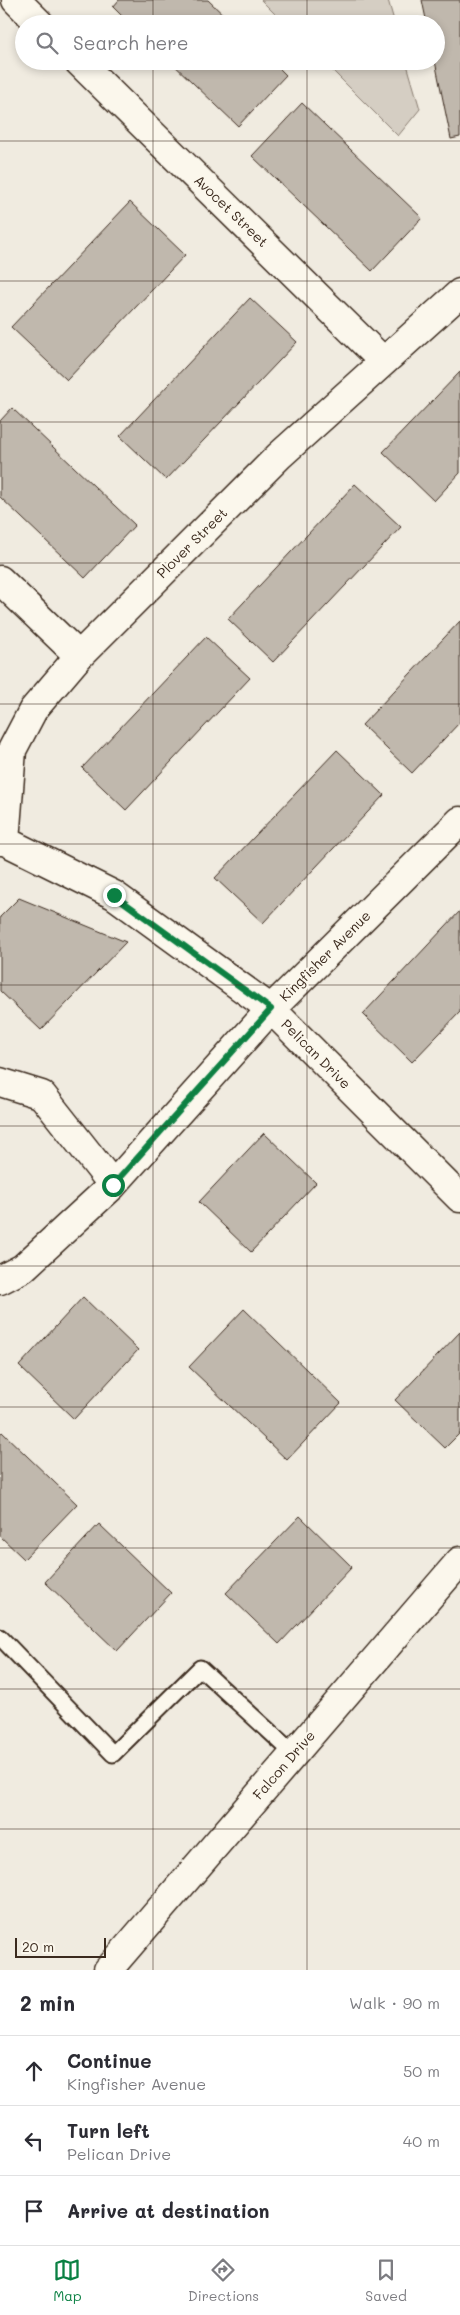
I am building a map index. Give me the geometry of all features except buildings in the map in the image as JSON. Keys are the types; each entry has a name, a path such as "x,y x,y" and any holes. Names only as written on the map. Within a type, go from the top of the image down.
{"street":[{"path":"16,0 31,15"},
{"name":"Avocet Street","path":"87,70 383,361"},
{"name":"Plover Street","path":"3,841 12,750 33,710 79,656 279,456 460,293"},
{"path":"0,580 79,656"},
{"name":"Kingfisher Avenue","path":"0,1280 23,1268 113,1185 271,1009 460,821"},
{"name":"Pelican Drive","path":"3,841 114,895 271,1009 460,1198"},
{"path":"0,1082 42,1095 113,1185"},
{"name":"Falcon Drive","path":"108,1970 460,1561"}],"lane":[{"path":"0,1637 113,1754 200,1668 294,1754"}],"shaded area":[{"path":"261,0 388,0 392,15 276,15"},
{"path":"332,70 409,70 420,109 398,136"}],"route":[{"path":"113,1185 271,1009 114,895"}]}
